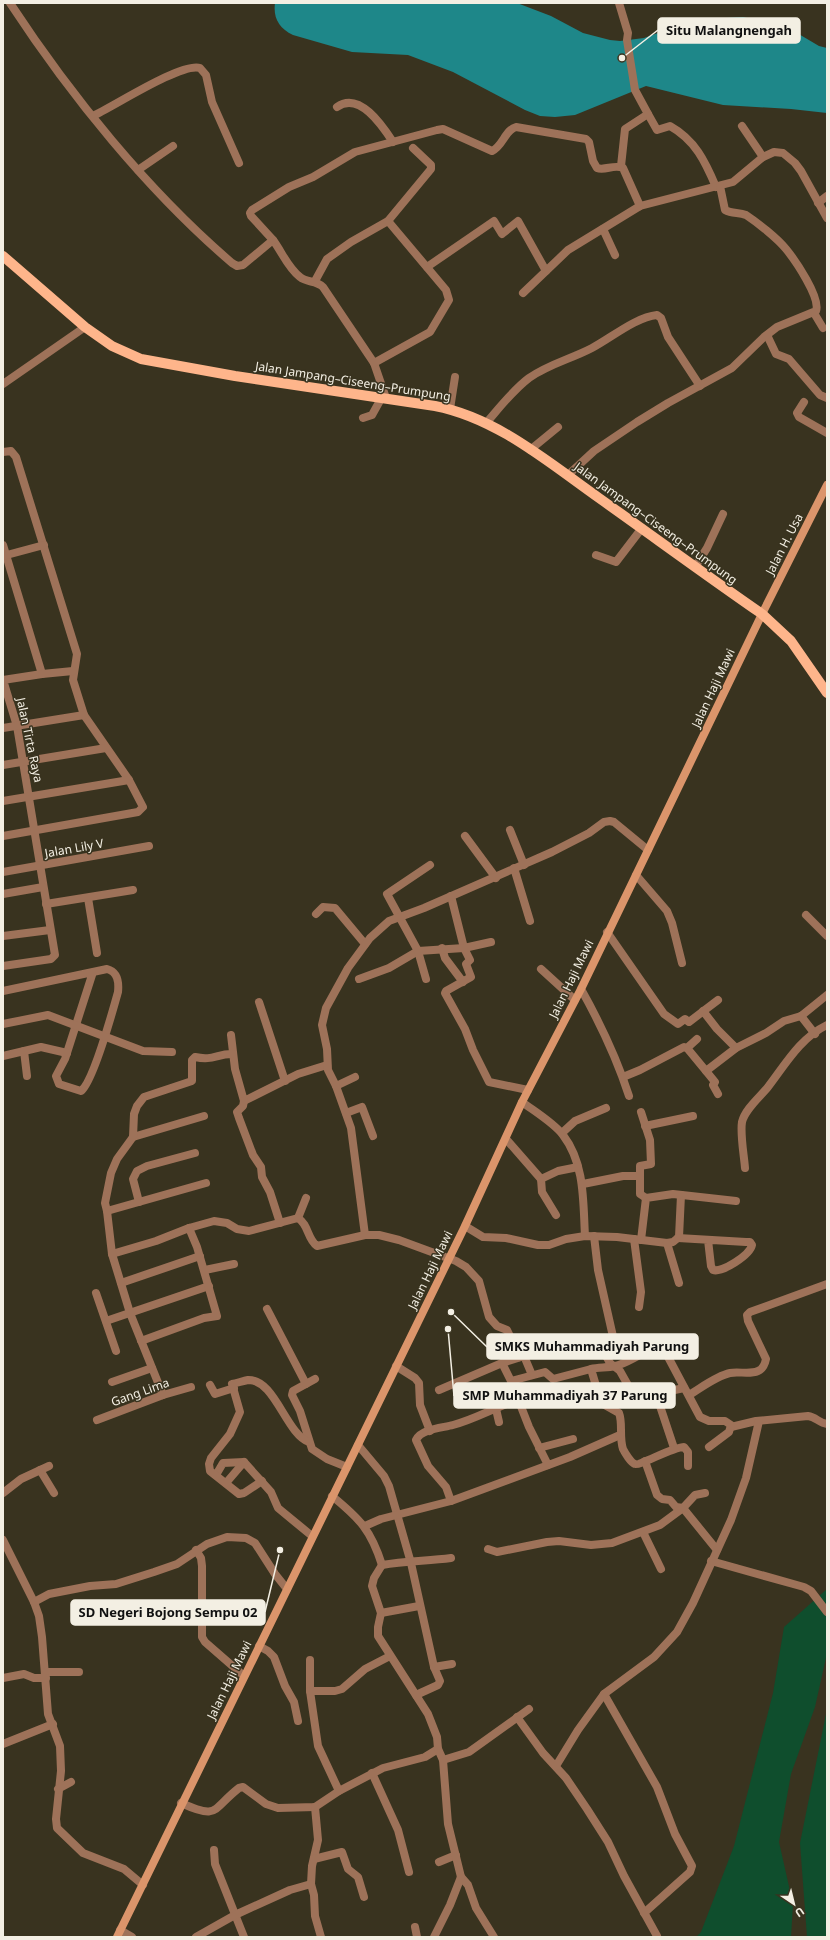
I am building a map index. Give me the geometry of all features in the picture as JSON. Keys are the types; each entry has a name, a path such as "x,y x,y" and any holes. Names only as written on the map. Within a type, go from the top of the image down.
{"main road":[{"name":"Jalan Jampang–Ciseeng–Prumpung","path":"3,256 85,327 112,346 152,362 384,397 450,409 487,422 568,475 762,614 791,641 827,693"}],"street":[{"path":"10,3 93,116 138,170 197,233 235,265 243,265 273,240"},
{"path":"568,475 594,451 668,403 732,368 767,335 786,323 814,313 817,306 814,294 787,250 749,218 741,213 725,210 718,186 704,160 683,134 670,126 657,130 635,90 627,40 628,34 619,3"},
{"path":"93,116 150,84 192,67 200,68 206,75 212,102 239,163"},
{"path":"337,107 346,102 357,103 372,115 393,142"},
{"path":"640,206 621,166 625,129 648,114"},
{"path":"742,126 763,157"},
{"path":"363,418 372,415 384,397 374,363 327,292 314,281 304,280 298,276 273,240 251,216 250,211 289,187 309,179 350,154 422,133 443,129 492,151 500,146 513,128 521,127 551,134 586,139 591,146 593,161 597,168 602,169 621,166"},
{"path":"138,170 173,146"},
{"path":"314,281 327,259 351,242 388,221 431,169 431,165 413,148"},
{"path":"523,293 568,250 640,206 666,198 690,194 739,178 763,157 774,152 779,152 788,157 801,171 827,218"},
{"path":"818,203 827,196"},
{"path":"374,363 430,332 449,300 448,293 388,221"},
{"path":"427,267 494,221 502,234 518,221 546,271"},
{"path":"603,228 615,255"},
{"path":"814,313 823,328"},
{"path":"487,422 517,388 529,378 552,364 592,348 643,319 657,314 661,318 668,337 700,386"},
{"path":"3,384 85,327"},
{"path":"767,335 776,354 789,359 820,395 827,398"},
{"path":"450,409 456,377"},
{"path":"804,402 797,412 799,417 827,434"},
{"path":"530,450 558,427"},
{"path":"3,452 11,451 16,457 44,545 77,654 77,660 73,671 74,686 84,715 129,780 143,805 142,809 139,811 34,829 3,836"},
{"name":"Jalan H. Usa","path":"762,614 827,486"},
{"path":"695,567 707,548 723,514"},
{"path":"596,555 616,562 642,528"},
{"path":"3,545 5,556 42,674"},
{"path":"5,556 44,545"},
{"name":"Jalan Haji Mawi","path":"119,1934 181,1803 465,1226 522,1102 581,989 607,932 762,614"},
{"name":"Jalan Tirta Raya","path":"3,966 53,958 55,955 17,726 3,679 73,671"},
{"path":"3,728 84,715"},
{"path":"3,765 106,748"},
{"path":"3,801 129,780"},
{"path":"365,1236 353,1144 346,1114 336,1086 330,1075 322,1025 324,1014 344,974 365,944 384,925 400,916 424,908 496,878 514,868 552,852 589,833 604,822 610,820 648,850"},
{"path":"510,830 524,865"},
{"path":"465,836 496,878"},
{"name":"Jalan Lily V","path":"3,872 149,846"},
{"path":"426,979 418,951 387,894 430,865"},
{"path":"514,868 530,921"},
{"path":"636,875 667,911 672,923 682,963"},
{"path":"3,894 43,887"},
{"path":"46,904 133,890"},
{"path":"451,896 464,948 470,960 466,964 470,977 445,993 465,1029 489,1082 528,1090"},
{"path":"88,898 97,953"},
{"path":"316,914 322,908 336,908 365,944"},
{"path":"806,915 827,936"},
{"path":"3,936 50,930"},
{"path":"607,932 664,1014 678,1024 685,1019 689,1022 718,1000"},
{"path":"359,979 389,968 418,951 442,948 464,948 492,942"},
{"path":"442,948 446,958 463,982"},
{"path":"3,991 107,969 112,970 119,985 118,992 105,1036 86,1086 81,1091 59,1084 56,1079 67,1053 93,972"},
{"path":"540,969 575,1000"},
{"path":"581,989 601,1026 623,1077 629,1096"},
{"path":"706,1071 736,1048 766,1033 784,1021 801,1016 827,995"},
{"path":"260,1002 272,1047 285,1081"},
{"path":"703,1011 736,1048"},
{"path":"3,1024 48,1015 143,1051 172,1052"},
{"path":"801,1016 815,1034"},
{"path":"745,1168 742,1122 746,1114 783,1064 798,1047 827,1025"},
{"path":"231,1035 232,1054 244,1101 243,1106 237,1112 253,1155 261,1167 262,1177 270,1192 280,1223"},
{"path":"623,1077 640,1070 684,1047 687,1048 697,1039"},
{"path":"3,1056 45,1048 67,1053"},
{"path":"687,1048 715,1082 713,1085 718,1094"},
{"path":"24,1051 27,1076"},
{"path":"163,1395 130,1313 112,1254 105,1196 111,1173 117,1159 133,1137 134,1114 137,1106 144,1097 192,1081 192,1060 195,1057 207,1060 225,1054 232,1054"},
{"path":"244,1101 285,1081 328,1065"},
{"path":"336,1086 355,1077"},
{"path":"522,1102 562,1133 572,1151 583,1184 585,1236"},
{"path":"346,1114 362,1107 372,1136"},
{"path":"562,1133 575,1121 606,1108"},
{"path":"641,1112 650,1140 652,1164 640,1166 640,1194 646,1198 663,1194 736,1201"},
{"path":"133,1137 204,1116"},
{"path":"645,1126 693,1116"},
{"path":"506,1139 541,1179 542,1192 556,1215"},
{"path":"139,1202 133,1179 137,1170 146,1166 194,1153"},
{"path":"541,1179 558,1171 578,1167"},
{"path":"583,1184 623,1176 640,1176"},
{"path":"108,1211 206,1183"},
{"path":"678,1238 681,1195"},
{"path":"298,1218 306,1198"},
{"path":"639,1307 641,1292 638,1240 646,1198"},
{"path":"112,1254 156,1242 189,1228 214,1221 227,1223 237,1228 249,1231 298,1218"},
{"path":"298,1218 307,1227 311,1240 317,1246 365,1236 379,1236 399,1240 449,1258 466,1267 479,1281 489,1318 497,1326 507,1330 532,1375"},
{"path":"465,1226 483,1237 506,1238 538,1245 549,1245 566,1239 585,1236 617,1237 666,1243 673,1242 678,1238 748,1242 752,1245 751,1250 746,1255 726,1268 716,1271 713,1270 711,1266 708,1240"},
{"path":"141,1341 204,1318 217,1316 205,1270 189,1228"},
{"path":"594,1236 598,1270 614,1341 613,1346 605,1354 610,1363 616,1366 629,1387 656,1394 684,1388"},
{"path":"666,1243 680,1284"},
{"path":"121,1284 200,1256"},
{"path":"205,1270 234,1264"},
{"path":"689,1395 724,1375 734,1372 741,1374 757,1372 763,1368 766,1359 748,1321 747,1316 750,1312 827,1284"},
{"path":"106,1321 209,1286"},
{"path":"96,1294 116,1352"},
{"path":"267,1309 306,1384"},
{"path":"439,1390 502,1363 540,1351"},
{"path":"511,1381 546,1372 550,1378 553,1379 590,1369 616,1366 652,1351 661,1351 666,1355 689,1395 694,1410 700,1417 709,1421 725,1421 731,1427"},
{"path":"502,1363 539,1448 548,1465"},
{"path":"396,1366 415,1378 419,1383 420,1405 430,1431"},
{"path":"112,1382 152,1368"},
{"path":"590,1369 600,1400 603,1404 619,1413 620,1435 624,1451 632,1462 637,1464 682,1446 686,1448 688,1466"},
{"path":"315,1379 291,1393 300,1411 312,1449 321,1455 347,1467"},
{"path":"262,1481 241,1494 237,1493 210,1470 210,1461 230,1434 240,1412 232,1384 248,1380 262,1386 300,1436 309,1442"},
{"path":"210,1385 215,1394 234,1388"},
{"name":"Gang Lima","path":"98,1420 163,1395 192,1387"},
{"path":"656,1394 674,1448"},
{"path":"451,1501 446,1487 428,1466 416,1442 418,1437 430,1431 463,1422 496,1410 518,1400"},
{"path":"496,1410 499,1422"},
{"path":"709,1447 724,1437 731,1427 759,1421 808,1416 813,1417 818,1422 827,1424"},
{"path":"556,1766 578,1730 604,1694 635,1672 670,1642 686,1617 731,1520 746,1478 759,1421"},
{"path":"365,1526 381,1519 399,1516 451,1501 548,1465 620,1435"},
{"path":"539,1448 573,1439"},
{"path":"358,1445 387,1481 399,1516 434,1667 440,1680 439,1684 416,1695"},
{"path":"645,1461 657,1495 662,1499 670,1500 676,1507 684,1508 717,1550"},
{"path":"216,1475 223,1463 244,1462 271,1492 278,1508 312,1536"},
{"path":"226,1483 244,1462"},
{"path":"3,1493 21,1480 49,1466"},
{"path":"40,1470 54,1493"},
{"path":"488,1549 497,1552 559,1541 601,1545 660,1525 684,1508 695,1495 705,1494"},
{"path":"332,1496 365,1526 377,1550 382,1565"},
{"path":"643,1532 661,1569"},
{"path":"34,1602 49,1594 78,1588 116,1584 177,1564 196,1550 227,1537 251,1540 258,1546 275,1574 287,1589"},
{"path":"3,1540 34,1602 42,1637 48,1714 60,1746 60,1771 56,1819 59,1831 74,1846 88,1856 124,1869 143,1885"},
{"path":"196,1550 201,1558 202,1566 202,1637 205,1642 244,1676"},
{"path":"451,1558 411,1563 398,1562 382,1565 374,1578 372,1586 381,1613 377,1633 382,1644 428,1714 438,1737 438,1749 443,1760 448,1824 461,1878 470,1890 476,1908 494,1937"},
{"path":"711,1561 804,1587 811,1592 827,1612"},
{"path":"381,1613 419,1606"},
{"path":"259,1646 268,1651 274,1657 285,1686 294,1702 298,1721"},
{"path":"310,1691 335,1691 342,1689 365,1669 390,1656"},
{"path":"310,1660 310,1691 318,1746 339,1790"},
{"path":"434,1667 452,1664"},
{"path":"3,1678 24,1674 37,1679 46,1675 79,1672"},
{"path":"604,1694 657,1788 675,1834 692,1866 690,1872 644,1913"},
{"path":"443,1760 469,1752 529,1709"},
{"path":"517,1717 543,1752 556,1766 608,1842 624,1876 657,1936"},
{"path":"3,1744 53,1724"},
{"path":"181,1803 202,1812 211,1811 239,1788 243,1787 266,1804 278,1808 315,1807 339,1790 372,1773 388,1766 425,1757 438,1749"},
{"path":"372,1773 398,1830 409,1872"},
{"path":"58,1789 72,1782"},
{"path":"315,1807 318,1840 311,1884 314,1894 315,1916 321,1937"},
{"path":"214,1850 215,1864 244,1937"},
{"path":"314,1859 342,1852 348,1869 358,1877 364,1897"},
{"path":"439,1862 456,1855"},
{"path":"434,1937 450,1905 461,1878"},
{"path":"196,1937 207,1935 235,1915 290,1890 311,1884"},
{"path":"414,1927 417,1937"},
{"path":"119,1934 132,1937"}],"green space":[{"path":"827,1589 827,1653 815,1707 791,1774 779,1842 793,1904 791,1937 696,1937 701,1932 734,1846 773,1693 784,1627"},
{"path":"827,1709 827,1937 807,1937 800,1843"}],"water":[{"path":"275,3 517,3 551,16 583,33 620,41 644,38 694,20 743,17 797,33 819,46 827,48 827,113 791,109 723,105 646,86 575,115 555,117 540,116 525,110 453,72 408,55 352,52 293,35 284,29 278,22 275,13"}],"place":[{"name":"Situ Malangnengah","path":"622,58"},
{"name":"SMKS Muhammadiyah Parung","path":"451,1312"},
{"name":"SMP Muhammadiyah 37 Parung","path":"448,1329"},
{"name":"SD Negeri Bojong Sempu 02","path":"280,1550"}]}
